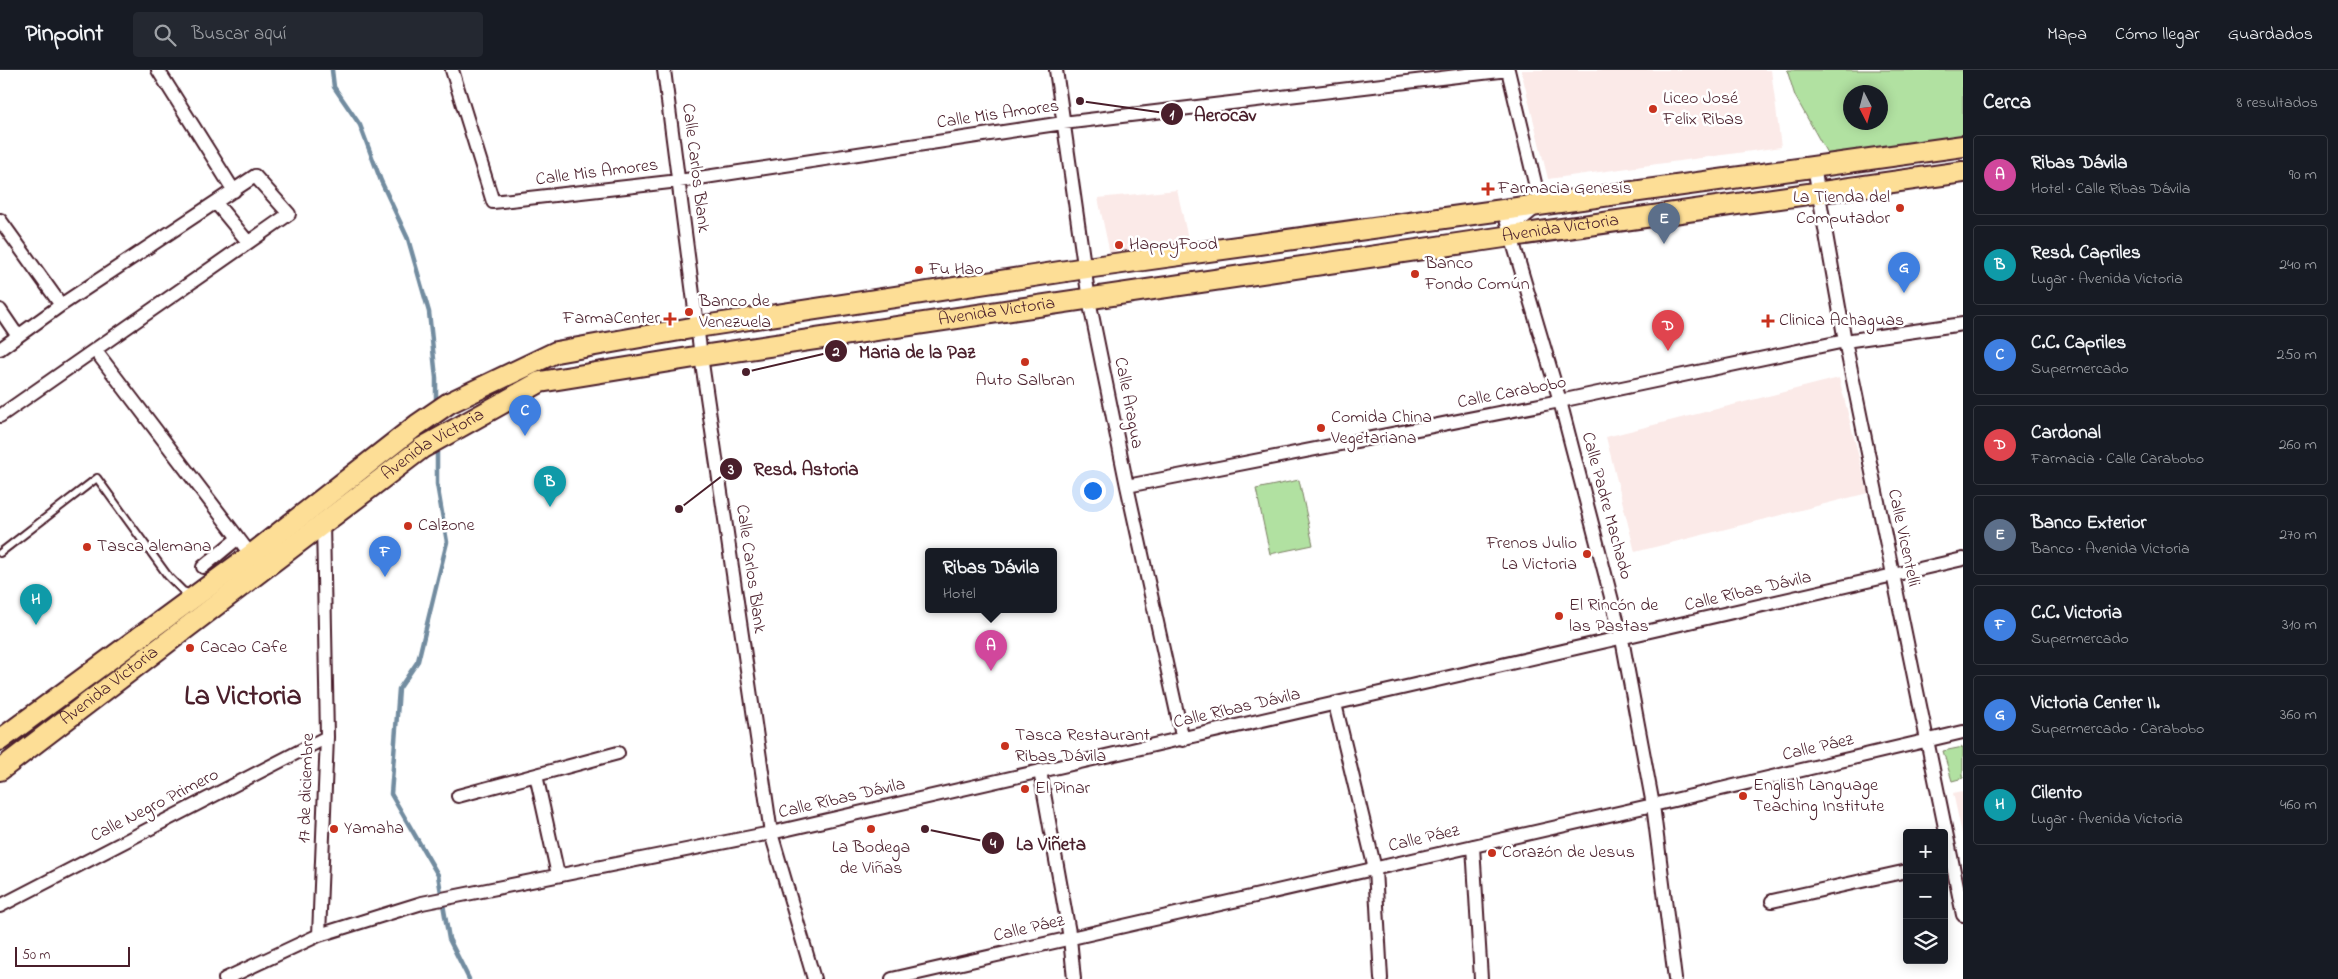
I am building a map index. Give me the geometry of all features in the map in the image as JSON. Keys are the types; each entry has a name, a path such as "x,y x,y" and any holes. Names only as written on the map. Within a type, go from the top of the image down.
{"main road":[{"name":"Avenida Victoria","path":"0,770 322,522 422,448 454,428 540,382 701,356 1089,300 1507,223 1540,204 1963,146"},
{"name":"Avenida Victoria","path":"0,740 252,555 417,425 449,403 556,352 697,327 1086,268 1507,223 1819,193 1963,172"}],"street":[{"path":"158,70 234,191"},
{"name":"Calle Mis Amores","path":"452,70 493,202 679,181 1063,123 1508,70"},
{"name":"Calle Carlos Blank","path":"664,70 701,356 771,833 814,979"},
{"name":"Calle Aragua","path":"1056,70 1086,268 1089,300 1127,486 1183,740"},
{"path":"1508,70 1540,204"},
{"name":"Calle Vicentelli","path":"1814,167 1845,341 1892,577 1928,740 1942,829"},
{"path":"0,349 61,305 255,176 288,214 0,416"},
{"path":"216,203 248,242"},
{"path":"0,220 61,305"},
{"name":"Calle Padre Machado","path":"1507,223 1560,401 1622,639 1653,805 1676,979"},
{"path":"0,310 17,336"},
{"name":"Calle Carabobo","path":"1127,486 1560,401 1845,341 1963,324"},
{"path":"95,350 252,555"},
{"name":"17 de diciembre","path":"319,935 327,736 322,522"},
{"path":"203,567 238,538"},
{"name":"Calle Ríbas Dávila","path":"225,979 319,935 457,895 771,833 1183,740 1963,559"},
{"path":"1335,704 1375,869 1381,979"},
{"name":"Calle Páez","path":"892,979 1963,732"},
{"name":"Calle Negro Primero","path":"0,906 327,736"},
{"path":"458,796 618,753"},
{"path":"1040,771 1070,938 1074,979"},
{"path":"536,775 558,875"},
{"path":"1473,846 1481,979"},
{"name":"Calle Vicentelli","path":"1948,865 1963,914"},
{"path":"1772,900 1903,872"}],"lane":[{"path":"0,553 98,478 168,576 182,591 198,595"}],"shaded area":[{"name":"Liceo José Felix Ribas","path":"1521,70 1771,70 1781,147 1548,179"},
{"path":"1177,190 1189,243 1110,254 1098,198"},
{"path":"1839,378 1868,493 1635,552 1606,437"},
{"path":"1963,791 1963,838 1953,793"}],"green space":[{"path":"1787,70 1963,70 1963,139 1828,155 1795,96"},
{"path":"1299,480 1313,545 1270,554 1256,489"},
{"path":"1963,747 1963,778 1952,781 1943,751"}],"waterway":[{"path":"332,70 334,87 360,125 381,181 408,239 429,312 436,378 436,404"},
{"path":"437,447 437,484 447,542 418,661 399,689 391,794 438,875 449,939 469,979"}],"place":[{"name":"Aerocav","path":"1080,101"},
{"name":"Liceo José Felix Ribas","path":"1653,109"},
{"name":"Farmacia Genesis","path":"1488,189"},
{"name":"La Tienda del Computador","path":"1900,208"},
{"name":"Banco Exterior","path":"1664,244"},
{"name":"HappyFood","path":"1119,245"},
{"name":"Fu Hao","path":"919,270"},
{"name":"Banco Fondo Común","path":"1415,274"},
{"name":"Victoria Center II.","path":"1904,293"},
{"name":"Banco de Venezuela","path":"689,312"},
{"name":"FarmaCenter","path":"670,319"},
{"name":"Clinica Achaguas","path":"1768,321"},
{"name":"Cardonal","path":"1668,351"},
{"name":"Auto Salbran","path":"1025,362"},
{"name":"Maria de la Paz","path":"746,372"},
{"name":"Comida China Vegetariana","path":"1321,428"},
{"name":"C.C. Capriles","path":"525,436"},
{"name":"Resd. Capriles","path":"550,507"},
{"name":"Resd. Astoria","path":"679,509"},
{"name":"Calzone","path":"408,526"},
{"name":"Tasca alemana","path":"87,547"},
{"name":"Frenos Julio La Victoria","path":"1587,554"},
{"name":"C.C. Victoria","path":"385,577"},
{"name":"El Rincón de las Pastas","path":"1559,616"},
{"name":"Cilento","path":"36,625"},
{"name":"Cacao Cafe","path":"190,648"},
{"name":"Ribas Dávila","path":"991,671"},
{"name":"Tasca Restaurant Ribas Dávila","path":"1005,746"},
{"name":"El Pinar","path":"1025,789"},
{"name":"English Language Teaching Institute","path":"1743,796"},
{"name":"Yamaha","path":"334,829"},
{"name":"La Bodega de Viñas","path":"871,829"},
{"name":"La Viñeta","path":"925,829"},
{"name":"Corazón de Jesus","path":"1492,853"}],"district":[{"name":"La Victoria","path":"243,697"}]}
